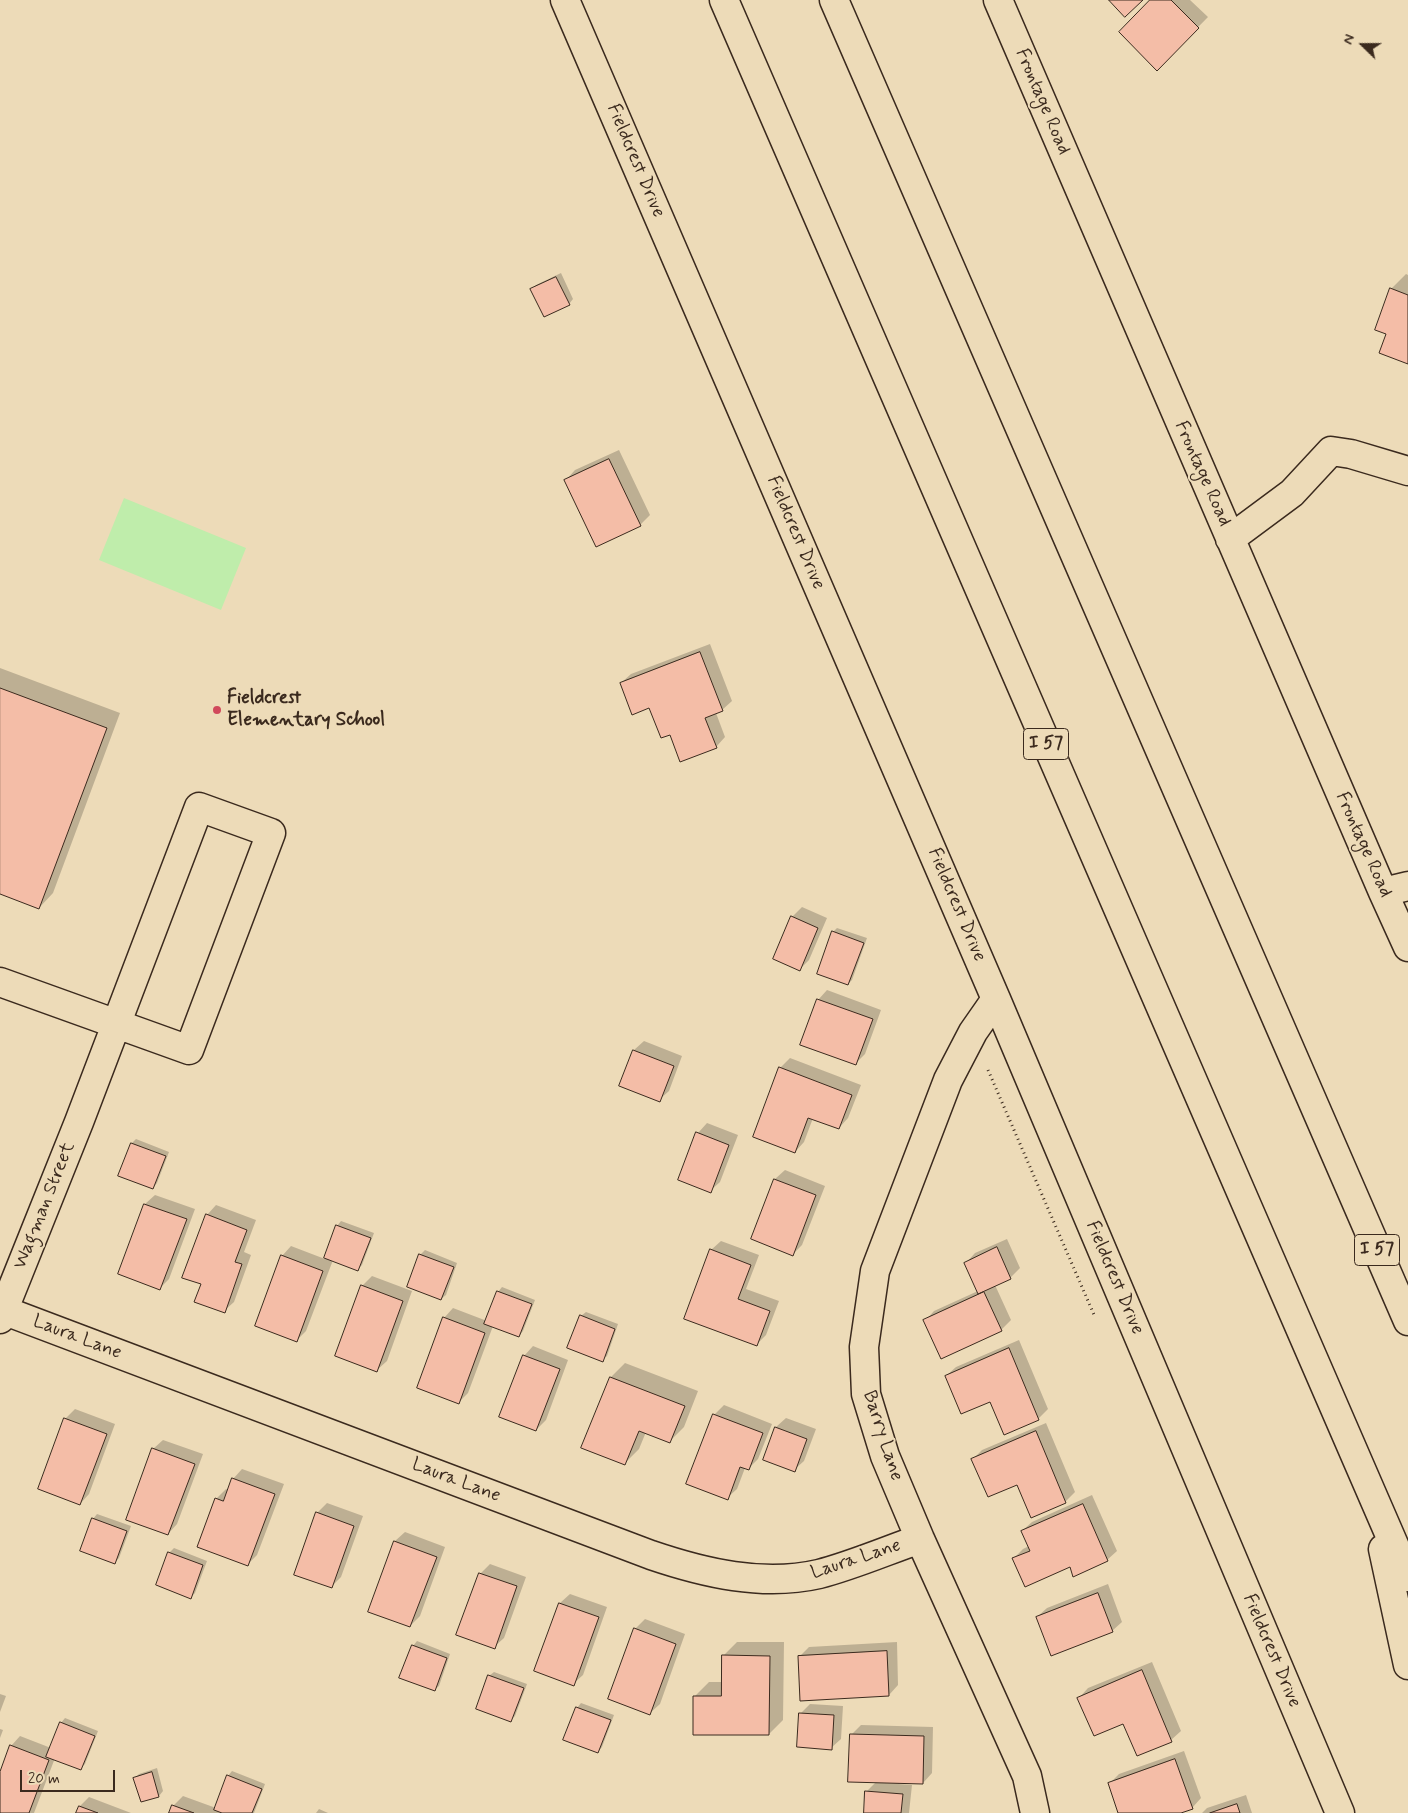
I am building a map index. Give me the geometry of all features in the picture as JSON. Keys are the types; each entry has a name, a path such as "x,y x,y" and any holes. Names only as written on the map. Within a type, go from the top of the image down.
{"main road":[{"name":"Fieldcrest Drive","path":"565,0 996,999 1340,1813"},
{"name":"I 57","path":"724,0 1408,1577"},
{"name":"I 57","path":"834,0 1408,1321"},
{"name":"Frontage Road","path":"998,0 1230,539 1395,889 1408,946"},
{"path":"1230,539 1292,493 1332,451 1351,454 1408,471"},
{"path":"0,982 189,1050 271,833 198,807 116,1023"},
{"name":"Barry Lane","path":"996,999 973,1032 948,1080 874,1271 864,1347 866,1394 885,1456 920,1539 1027,1776 1035,1813"},
{"name":"Wagman Street","path":"1,1312 79,1122 116,1023"},
{"path":"1346,1180 1408,1272"},
{"name":"Laura Lane","path":"1,1312 651,1555 709,1572 747,1578 790,1578 820,1574 920,1539"},
{"path":"1370,1487 1408,1664"}],"green space":[{"path":"124,498 246,548 221,610 99,560"}],"building":[{"path":"1109,0 1143,0 1125,17"},
{"path":"1150,0 1171,0 1199,28 1157,71 1119,32"},
{"path":"556,277 570,305 544,317 530,289"},
{"path":"1390,288 1408,295 1408,364 1379,353 1386,334 1375,330"},
{"path":"609,459 641,526 596,547 564,480"},
{"path":"700,652 723,711 705,718 717,748 680,762 670,735 661,738 649,708 632,715 620,683"},
{"path":"0,688 107,728 39,909 0,894"},
{"path":"791,916 818,928 800,971 773,959"},
{"path":"832,931 864,943 848,985 817,974"},
{"path":"817,999 873,1019 856,1065 800,1045"},
{"path":"633,1050 674,1066 660,1102 619,1086"},
{"path":"779,1067 852,1095 839,1129 808,1118 795,1153 753,1137"},
{"path":"696,1132 729,1145 711,1193 678,1180"},
{"path":"131,1143 166,1156 153,1189 118,1176"},
{"path":"774,1179 816,1195 793,1256 751,1239"},
{"path":"144,1204 187,1219 160,1290 118,1274"},
{"path":"206,1214 247,1230 235,1262 242,1264 225,1313 194,1302 201,1284 182,1278"},
{"path":"336,1225 371,1238 358,1271 324,1258"},
{"path":"997,1247 1011,1279 978,1294 964,1263"},
{"path":"710,1249 751,1265 738,1299 770,1311 757,1346 684,1319"},
{"path":"419,1254 454,1267 441,1300 407,1287"},
{"path":"281,1255 323,1271 297,1342 255,1326"},
{"path":"361,1285 403,1301 377,1372 335,1356"},
{"path":"497,1291 532,1304 519,1337 484,1324"},
{"path":"984,1292 1002,1331 941,1359 923,1320"},
{"path":"580,1315 615,1329 603,1362 567,1348"},
{"path":"443,1317 485,1333 459,1404 417,1388"},
{"path":"1009,1348 1039,1420 1004,1435 990,1402 961,1414 945,1376"},
{"path":"523,1355 560,1369 536,1431 499,1417"},
{"path":"610,1377 685,1406 670,1443 639,1431 625,1465 581,1448"},
{"path":"713,1414 763,1433 749,1470 740,1467 728,1500 686,1484"},
{"path":"64,1418 107,1434 80,1505 38,1489"},
{"path":"775,1427 807,1439 795,1472 763,1460"},
{"path":"1036,1431 1066,1503 1031,1518 1017,1485 988,1497 971,1459"},
{"path":"152,1448 195,1464 168,1535 126,1520"},
{"path":"232,1478 275,1494 248,1566 197,1547 215,1498 223,1501"},
{"path":"1083,1504 1108,1561 1073,1577 1070,1567 1025,1587 1012,1558 1030,1551 1021,1531"},
{"path":"316,1512 354,1526 332,1588 294,1575"},
{"path":"92,1518 127,1531 115,1564 80,1551"},
{"path":"394,1541 437,1557 410,1627 368,1612"},
{"path":"168,1552 203,1565 191,1599 156,1585"},
{"path":"479,1573 517,1586 495,1649 456,1635"},
{"path":"1098,1593 1113,1632 1051,1656 1036,1617"},
{"path":"559,1603 599,1617 574,1686 534,1671"},
{"path":"634,1628 676,1644 650,1715 608,1699"},
{"path":"412,1645 447,1658 435,1691 399,1678"},
{"path":"887,1651 889,1696 800,1701 798,1656"},
{"path":"722,1655 770,1656 769,1735 693,1735 693,1696 721,1696"},
{"path":"1142,1670 1172,1742 1137,1756 1123,1724 1094,1736 1077,1698"},
{"path":"488,1675 524,1688 511,1722 476,1709"},
{"path":"576,1707 611,1720 598,1753 563,1740"},
{"path":"799,1713 834,1715 832,1750 797,1747"},
{"path":"60,1722 95,1736 81,1770 46,1757"},
{"path":"850,1734 924,1736 923,1784 848,1782"},
{"path":"10,1745 49,1760 29,1813 0,1813 0,1772"},
{"path":"1175,1759 1193,1809 1181,1813 1118,1813 1108,1783"},
{"path":"152,1772 159,1797 141,1802 133,1778"},
{"path":"227,1775 262,1789 252,1813 222,1813 214,1810"},
{"path":"865,1791 903,1794 901,1813 864,1813"},
{"path":"1237,1804 1240,1813 1210,1813"},
{"path":"172,1805 194,1813 169,1813"},
{"path":"79,1806 98,1813 76,1813"}],"place":[{"name":"Fieldcrest Elementary School","path":"217,710"}]}
